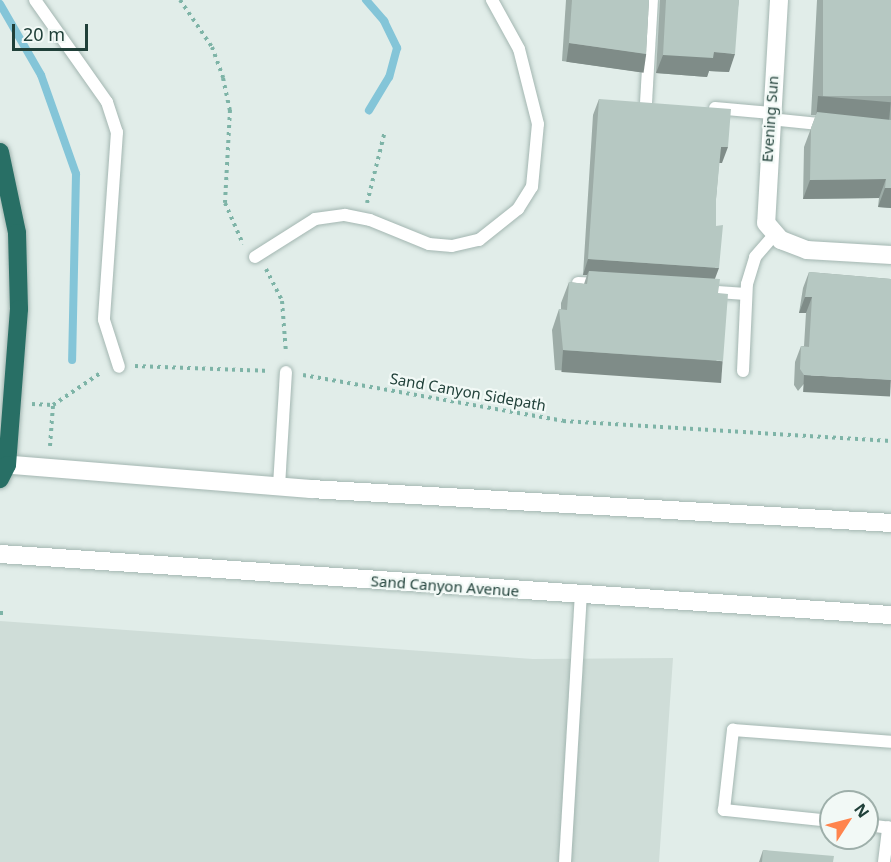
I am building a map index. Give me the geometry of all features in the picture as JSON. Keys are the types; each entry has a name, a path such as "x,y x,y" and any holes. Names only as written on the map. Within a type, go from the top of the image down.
{"highway":[{"path":"0,152 17,232 19,309 2,469"}],"main road":[{"name":"Evening Sun","path":"774,235 764,207 779,0"},
{"path":"774,235 807,250 891,255"},
{"path":"2,469 49,468 279,486 891,523"},
{"name":"Sand Canyon Avenue","path":"0,554 581,596 891,615"}],"lane":[{"path":"35,0 107,102 117,132 104,320 119,367"},
{"path":"255,257 315,219 364,218 429,244 452,246 479,240 503,225 532,187 538,160 532,86 515,39 492,0"},
{"path":"646,103 652,0"},
{"path":"702,108 848,127"},
{"path":"742,371 746,294 755,257 774,235"},
{"path":"578,283 612,285"},
{"path":"690,290 746,294"},
{"path":"279,486 286,372"},
{"path":"565,862 581,596"},
{"path":"819,820 724,810 733,730 891,742"},
{"path":"884,862 889,828"}],"path":[{"path":"180,0 212,47 223,78 230,110 225,203 237,234 255,257 282,302 288,328 286,372"},
{"path":"364,218 385,130"},
{"name":"Sand Canyon Sidepath","path":"49,468 52,405 85,380 119,367 286,372 563,421 891,441"},
{"path":"0,613 6,613"}],"shaded area":[{"path":"0,621 533,659 673,658 659,862 0,862"}],"building":[{"path":"572,0 649,0 646,54 569,43"},
{"path":"666,0 739,0 735,54 714,52 713,58 663,55"},
{"path":"823,0 891,0 891,96 823,96"},
{"path":"599,99 731,109 728,147 721,147 716,199 716,226 723,225 719,268 588,259"},
{"path":"817,112 891,120 891,188 885,188 886,179 810,180 811,128"},
{"path":"589,271 720,279 718,293 728,294 723,361 563,350 559,309 567,310 569,282 587,284"},
{"path":"809,272 891,279 891,380 804,375 800,369 801,346 809,347 812,297 805,297"},
{"path":"763,850 834,856 833,862 762,862"}],"waterway":[{"path":"366,0 384,21 397,48 389,77 369,110"},
{"path":"0,4 41,75 76,174 72,360"}]}
